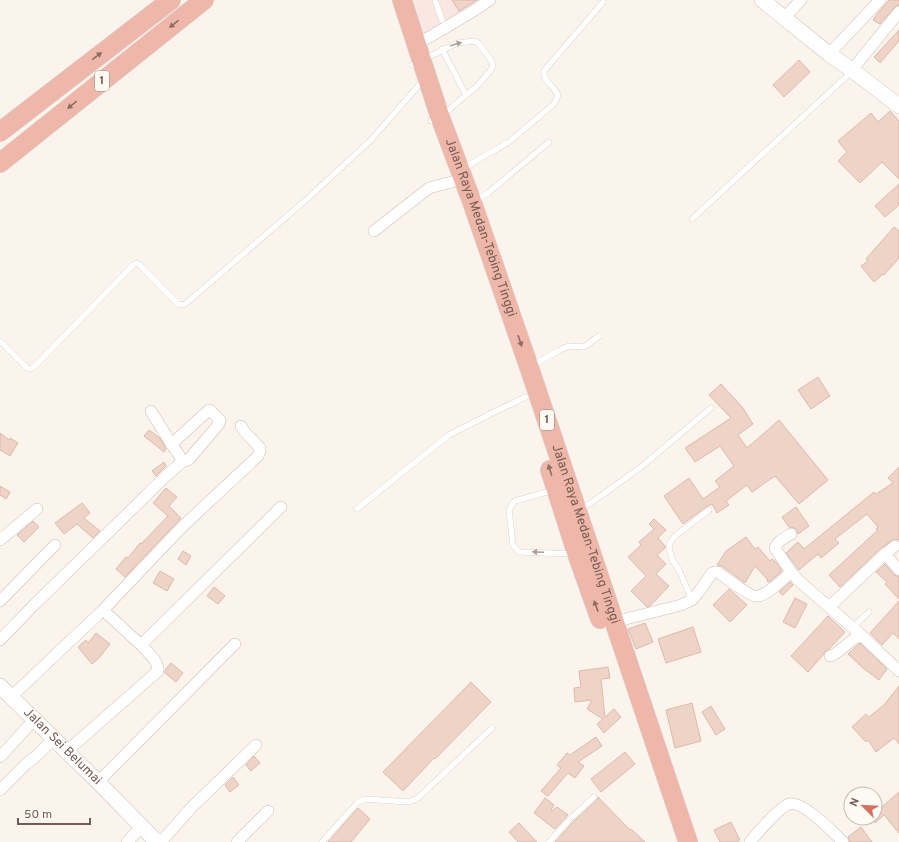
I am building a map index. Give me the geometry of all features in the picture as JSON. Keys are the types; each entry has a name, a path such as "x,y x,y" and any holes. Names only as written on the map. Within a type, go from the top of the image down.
{"highway":[{"name":"1","path":"0,132 171,0"},
{"name":"1","path":"0,163 204,0"},
{"name":"Jalan Raya Medan-Tebing Tinggi","path":"390,0 417,57 419,85 436,119"},
{"name":"Jalan Raya Medan-Tebing Tinggi","path":"402,0 417,57 436,119 456,176 556,490 577,554 648,753 676,842"},
{"name":"Jalan Raya Medan-Tebing Tinggi","path":"456,176 472,202 598,569 614,622 688,842"}],"street":[{"path":"417,57 475,10 490,0"},
{"path":"784,18 801,0"},
{"path":"829,54 880,0"},
{"path":"766,1 784,18 829,54 899,106"},
{"path":"852,70 899,12"},
{"path":"374,231 430,188 456,176"},
{"path":"0,640 40,598 166,475 183,461 190,458 219,424 220,420 211,410 209,410 176,440 172,446"},
{"path":"151,411 183,461"},
{"path":"11,697 103,610 183,526 258,456 260,448 241,426"},
{"path":"141,645 281,507"},
{"path":"0,540 37,509"},
{"path":"791,534 777,543 775,548 791,572 799,581 857,630 899,671"},
{"path":"0,601 55,545"},
{"path":"830,607 895,546"},
{"path":"885,554 899,570"},
{"path":"614,622 681,605 692,600 712,573 715,572 718,572 754,596 758,596 764,594 791,572"},
{"path":"66,751 158,671 156,662 141,645 103,610"},
{"path":"830,656 835,654 857,630"},
{"path":"98,782 235,644"},
{"name":"Jalan Sei Belumai","path":"0,686 157,842"},
{"path":"0,757 34,720"},
{"path":"0,790 54,739"},
{"path":"161,842 191,808 256,745"},
{"path":"750,842 756,834 790,803 797,804 808,811 828,827 843,842"},
{"path":"238,842 268,811"},
{"path":"126,842 141,826"}],"lane":[{"path":"435,0 442,20"},
{"path":"456,176 472,164 509,142 554,104 558,94 545,78 544,71 603,2"},
{"path":"417,57 458,43 474,41 478,43 492,63 493,67 488,75 436,119"},
{"path":"442,49 466,95"},
{"path":"692,219 852,70"},
{"path":"0,341 26,367 29,369 33,368 136,263 140,264 178,304 184,305 307,199 370,141 419,85"},
{"path":"472,202 488,193 549,142"},
{"path":"529,367 569,346 583,347 600,336"},
{"path":"357,510 449,435 526,397"},
{"path":"577,510 591,503 641,467 710,408"},
{"path":"556,490 513,503 509,510 513,545 519,552 577,554"},
{"path":"692,600 680,572 672,559 669,548 670,542 675,536 709,510"},
{"path":"857,630 869,612"},
{"path":"322,842 357,803 364,799 409,802 418,798 492,728"},
{"path":"549,842 571,818 594,797"}],"shaded area":[{"path":"409,0 479,0 422,38"}],"building":[{"path":"452,0 477,0 459,11"},
{"path":"889,0 899,0 899,5 894,8 880,24 873,20"},
{"path":"899,30 899,41 880,63 874,57"},
{"path":"799,60 810,72 784,97 773,85"},
{"path":"890,111 899,121 899,179 882,162 860,183 838,161 847,152 838,141 871,113 878,122"},
{"path":"899,184 899,205 885,217 875,206"},
{"path":"894,227 899,231 899,258 884,275 883,274 874,282 861,266 868,261 866,259"},
{"path":"818,377 830,396 811,409 798,390"},
{"path":"721,384 743,408 753,424 738,435 747,448 779,420 828,480 799,504 775,476 752,492 747,485 726,501 729,505 717,513 712,504 683,524 664,496 689,478 703,499 720,487 715,481 734,466 720,446 695,462 685,448 731,418 709,395"},
{"path":"149,430 160,438 166,449 164,452 144,436"},
{"path":"0,433 9,440 10,438 18,443 10,456 0,450"},
{"path":"164,462 166,466 156,476 152,471"},
{"path":"899,467 899,540 894,539 880,549 840,587 829,575 878,530 876,529 878,527 867,514 835,539 839,543 821,558 818,554 799,570 786,553 798,542 804,549 874,492 876,494 893,483 888,478"},
{"path":"0,486 10,492 6,499 0,495"},
{"path":"166,488 177,497 169,506 181,518 125,577 116,569 126,557 128,558 140,543 141,544 168,516 153,503"},
{"path":"82,503 90,513 84,518 100,531 93,538 77,524 64,534 55,523"},
{"path":"796,507 809,526 798,534 797,530 789,527 782,517"},
{"path":"654,519 666,530 658,538 665,548 657,555 666,564 656,574 669,586 650,606 647,607 631,591 646,576 628,557 641,545 639,542 654,529 649,524"},
{"path":"33,521 39,527 24,542 17,535"},
{"path":"746,537 755,549 758,547 770,561 772,559 776,562 782,571 769,582 755,566 745,583 722,566 717,565 726,551"},
{"path":"183,551 191,556 186,565 178,559"},
{"path":"885,564 894,575 899,577 899,599 885,584 887,582 876,572"},
{"path":"160,571 174,579 167,591 153,583"},
{"path":"790,582 793,585 783,595 779,592"},
{"path":"214,587 225,596 218,604 207,596"},
{"path":"729,589 747,605 730,622 713,605"},
{"path":"795,598 807,604 795,628 783,622"},
{"path":"899,601 899,639 893,633 882,645 870,633"},
{"path":"828,616 845,632 829,649 825,651 808,672 791,656"},
{"path":"645,623 653,642 636,649 628,629"},
{"path":"693,627 701,652 666,663 658,639"},
{"path":"96,633 110,644 92,664 78,647 86,640 88,643"},
{"path":"860,643 887,669 879,680 848,654"},
{"path":"171,663 183,673 176,682 165,673 165,670"},
{"path":"608,667 610,678 601,679 605,717 614,709 621,717 604,733 597,724 603,719 587,709 592,700 575,702 574,688 581,687 579,671"},
{"path":"471,682 491,702 403,791 383,772"},
{"path":"899,686 899,744 894,738 876,752 868,740 866,742 852,727 866,714 869,717 884,705"},
{"path":"692,703 701,741 675,748 666,710"},
{"path":"711,706 725,729 716,735 702,712"},
{"path":"596,737 602,746 578,762 584,766 575,778 568,773 548,796 541,791 561,768 557,765 567,753 570,755"},
{"path":"625,752 635,764 601,792 591,779"},
{"path":"254,756 260,763 251,771 246,765"},
{"path":"233,777 239,785 230,792 225,785"},
{"path":"899,792 899,833 884,815 883,816 883,806"},
{"path":"598,797 630,830 631,829 645,842 555,842 574,821 597,800"},
{"path":"545,798 554,805 551,810 552,811 557,807 568,815 555,829 534,813"},
{"path":"358,808 370,819 351,842 328,842"},
{"path":"731,822 740,840 736,842 720,842 714,830"},
{"path":"519,823 537,842 518,842 509,832"},
{"path":"861,827 872,842 850,842 848,837"}]}
